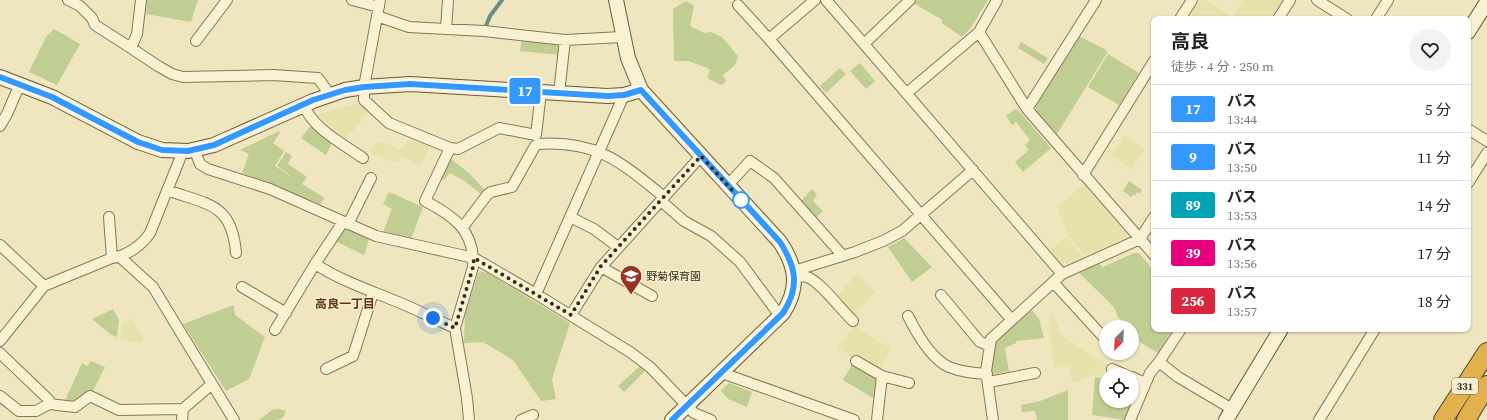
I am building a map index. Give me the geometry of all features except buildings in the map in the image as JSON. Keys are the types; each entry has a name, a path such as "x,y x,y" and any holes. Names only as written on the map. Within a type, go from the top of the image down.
{"highway":[{"name":"331","path":"1443,420 1487,352"},
{"name":"331","path":"1466,420 1487,385"}],"street":[{"path":"68,0 80,6 92,18 95,25 172,74 183,77 273,76 318,78 330,95"},
{"path":"131,48 138,27 141,0"},
{"path":"196,41 227,0"},
{"path":"352,0 378,7 408,27 484,31 565,40 622,37"},
{"path":"446,29 448,0"},
{"path":"616,0 622,37 631,67 641,90 780,242 790,257 794,274 793,294 789,304 780,316 672,420"},
{"path":"769,39 815,0"},
{"path":"826,0 908,92 1062,274"},
{"path":"865,43 910,0"},
{"path":"908,92 979,32 997,0"},
{"path":"1026,109 1096,0"},
{"path":"1182,16 1192,0"},
{"path":"1280,16 1290,0"},
{"path":"1317,0 1342,16"},
{"path":"1378,16 1388,0"},
{"path":"1471,27 1487,2"},
{"path":"738,5 1011,318"},
{"path":"378,7 364,87 364,100 389,123 450,148 458,149 499,128 537,140 578,146 599,151 628,168 684,220 711,236 740,262 780,316"},
{"path":"979,32 1026,109 1151,252"},
{"path":"559,93 565,40"},
{"path":"1083,175 1151,66"},
{"path":"0,77 52,97 138,142 162,150 189,151 214,145 304,104 330,95 364,87 410,84 607,96 624,95 641,90"},
{"path":"0,126 8,114 20,84"},
{"path":"463,227 491,192 512,187 537,140 541,92"},
{"path":"536,294 624,95"},
{"path":"304,104 307,114 323,129 363,158"},
{"path":"1471,131 1487,141"},
{"path":"450,148 425,201 447,212 463,227 474,258 473,267 455,328 467,398 469,420"},
{"path":"0,341 44,286 116,258 143,243 150,233 167,190 189,151"},
{"path":"189,151 200,164 208,169 270,189 376,236 474,258 571,315 610,340 650,368 688,405 694,413 711,420"},
{"path":"1471,178 1487,153"},
{"path":"571,315 601,266 701,156"},
{"path":"728,185 750,161 774,178 843,256"},
{"path":"794,274 884,241 902,231 973,170"},
{"path":"275,330 315,264 346,223 371,178"},
{"path":"167,190 215,207 226,217 234,237 236,253"},
{"path":"109,216 116,258 153,287 234,420"},
{"path":"570,217 594,229 618,247"},
{"path":"993,420 988,378 991,338 1011,318 1062,274 1140,239 1151,222"},
{"path":"0,245 44,286"},
{"path":"315,264 332,275 373,293 394,300 455,328"},
{"path":"601,266 652,296"},
{"path":"794,274 807,277 829,295 853,321"},
{"path":"1053,282 1099,332"},
{"path":"242,287 286,312"},
{"path":"326,369 353,356 373,293"},
{"path":"941,295 980,342 990,345"},
{"path":"908,316 915,330 941,362 962,371 988,378 1035,374"},
{"path":"1130,420 1150,373 1179,332"},
{"path":"1159,362 1229,415 1279,332"},
{"path":"1319,420 1373,332"},
{"path":"0,354 48,400 49,404"},
{"path":"856,361 882,376 909,383"},
{"path":"722,373 854,420"},
{"path":"878,420 882,376"},
{"path":"1139,381 1145,383"},
{"path":"0,396 19,410 36,411 49,404 75,407 90,396 119,410 183,410 212,384"},
{"path":"182,420 183,410"},
{"path":"521,420 533,415"}],"shaded area":[{"path":"1201,0 1206,0 1231,16 1191,16"},
{"path":"1243,0 1283,0 1273,16 1233,16"},
{"path":"361,102 369,111 346,139 317,115 334,109"},
{"path":"1124,136 1145,149 1132,169 1112,156"},
{"path":"411,137 430,145 420,166 401,156 396,163 368,152 379,140 399,150 405,146"},
{"path":"1084,184 1126,233 1125,238 1086,256 1068,236 1057,207"},
{"path":"1067,237 1083,257 1066,264 1050,250"},
{"path":"857,274 875,292 853,317 836,297"},
{"path":"1053,314 1059,329 1066,339 1110,366 1108,368 1099,368 1099,376 1093,375 1080,380 1080,383 1072,382 1068,366 1054,368 1048,317"},
{"path":"131,319 144,340 139,343 120,340 122,323"},
{"path":"855,326 890,348 880,369 855,356 853,358 837,347"}],"green space":[{"path":"147,0 198,0 191,22 146,14"},
{"path":"917,0 988,0 970,29 962,37 942,23 942,20 915,4"},
{"path":"686,1 694,6 690,26 704,33 711,32 722,37 738,56 735,65 723,75 726,82 721,85 707,78 710,69 688,61 674,61 673,9"},
{"path":"54,29 80,44 57,85 29,72 46,37"},
{"path":"1079,36 1106,50 1107,53 1057,134 1036,111 1035,105"},
{"path":"522,39 557,43 561,46 560,55 520,51"},
{"path":"1021,42 1048,58 1044,64 1018,48"},
{"path":"1108,54 1139,73 1119,105 1088,87"},
{"path":"860,63 875,81 866,89 850,71"},
{"path":"840,68 846,74 826,93 820,86"},
{"path":"1015,109 1019,111 1051,148 1023,172 1015,162 1029,150 1025,145 1030,140 1016,122 1012,125 1006,116"},
{"path":"312,124 333,141 326,155 301,138"},
{"path":"279,131 280,133 273,143 284,151 275,166 294,178 277,166 286,152 292,156 288,164 307,177 302,184 325,198 320,204 242,173 249,154 240,150"},
{"path":"451,159 469,173 485,190 481,194 463,180 450,173 444,180 441,178"},
{"path":"1129,181 1142,190 1140,194 1137,192 1135,196 1133,195 1131,197 1123,191"},
{"path":"812,189 817,195 813,201 823,211 815,219 800,202"},
{"path":"389,192 423,207 411,239 383,232 392,209 383,204"},
{"path":"344,228 369,239 364,255 335,241"},
{"path":"904,238 932,267 912,282 888,247"},
{"path":"1134,253 1139,253 1151,267 1151,332 1171,332 1158,353 1139,341 1139,320 1122,320 1107,300 1079,273 1099,263 1103,267"},
{"path":"480,271 488,273 570,323 552,379 556,399 541,401 513,360 483,342 464,343 465,314"},
{"path":"234,305 235,315 265,337 249,379 226,391 183,324"},
{"path":"113,309 119,320 117,337 110,334 92,319"},
{"path":"1032,310 1039,319 1044,338 1016,341 1016,343 1005,348 1009,371 991,375 995,341"},
{"path":"91,361 105,367 92,393 86,392 73,403 65,401 82,363 87,366"},
{"path":"853,363 878,376 875,399 843,380"},
{"path":"640,366 645,371 624,392 618,386"},
{"path":"1095,377 1099,378 1099,408 1129,408 1125,420 1092,415"},
{"path":"729,383 752,392 747,407 728,399 721,391"},
{"path":"1068,390 1068,420 1037,420 1035,411 1022,412 1021,405 1040,401"},
{"path":"278,409 286,411 283,418 276,420 259,420 272,410"}],"waterway":[{"path":"486,26 490,16 502,0"}],"bus line":[{"name":"17","path":"0,77 33,88 138,142 162,150 188,151 199,150 214,145 313,100 345,90 364,87 410,84 607,96 624,95 641,90 662,115 780,242 790,257 794,271 793,294 783,313 672,420"}],"place":[{"name":"野菊保育園","path":"631,296"}],"district":[{"name":"高良一丁目","path":"345,304"}],"route":[{"path":"433,318 455,328 473,267 474,258 571,315 601,266 701,156 741,200"}]}
